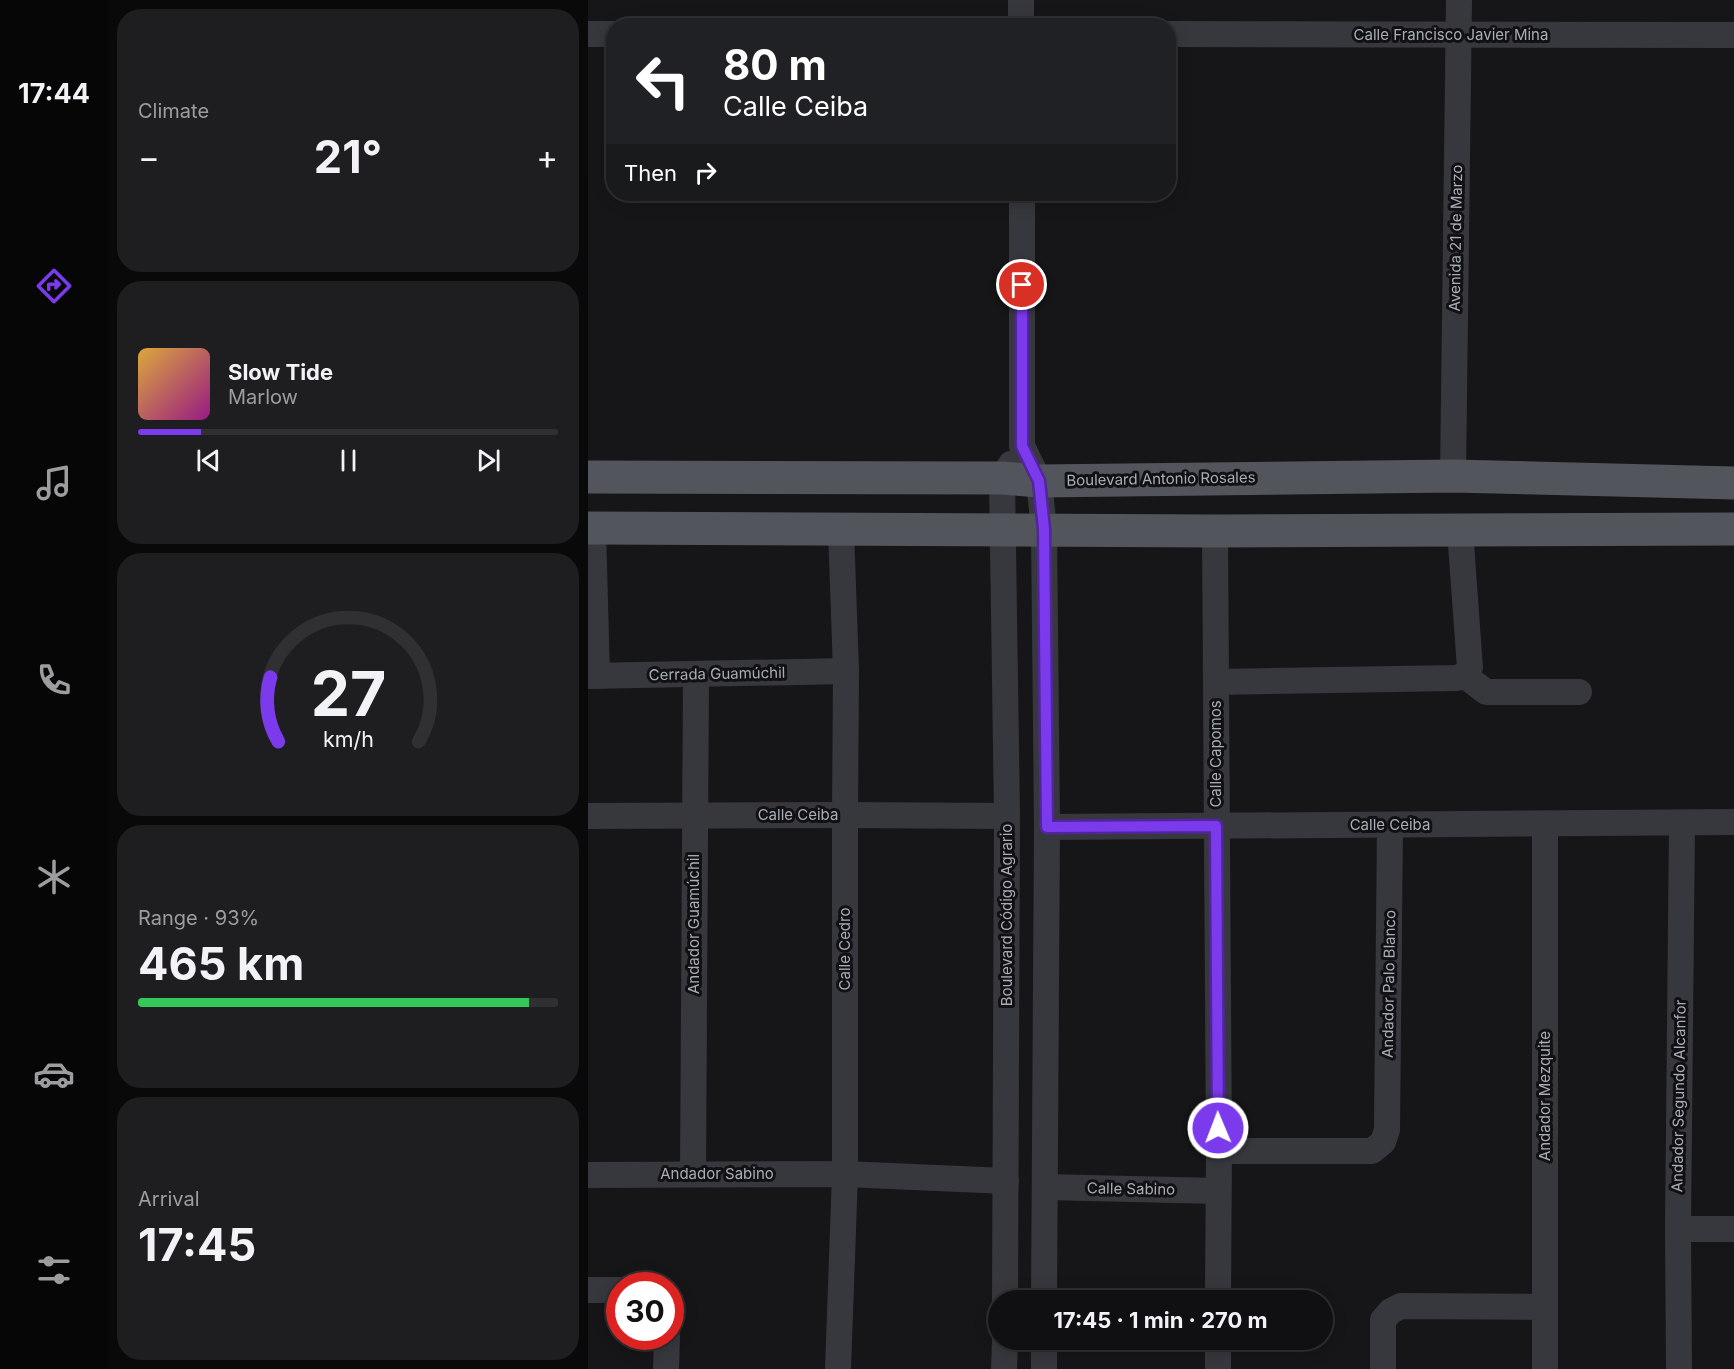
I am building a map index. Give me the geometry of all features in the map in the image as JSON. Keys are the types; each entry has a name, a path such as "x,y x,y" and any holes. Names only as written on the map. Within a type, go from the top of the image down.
{"main road":[{"name":"Boulevard Antonio Rosales","path":"588,477 1002,478 1039,481 1454,476 1734,483"},
{"path":"591,528 1215,531 1734,529"}],"street":[{"path":"1021,0 1021,18"},
{"name":"Avenida 21 de Marzo","path":"1454,476 1459,0"},
{"path":"588,34 606,34"},
{"name":"Calle Francisco Javier Mina","path":"1176,34 1734,35"},
{"path":"1022,201 1022,446 1039,481 1044,529 1047,827 1044,1290"},
{"path":"1002,478 1022,446"},
{"name":"Boulevard Código Agrario","path":"1002,478 1007,816 1005,1290"},
{"path":"591,528 592,676"},
{"name":"Calle Cedro","path":"838,1369 845,1174 846,671 841,529"},
{"path":"1216,682 1457,678 1464,675 1470,668 1460,530"},
{"name":"Calle Capomos","path":"1215,531 1218,1290"},
{"name":"Cerrada Guamúchil","path":"592,676 846,671"},
{"name":"Andador Guamúchil","path":"693,1174 696,674"},
{"path":"1464,675 1486,692 1579,692"},
{"name":"Calle Ceiba","path":"588,816 1007,816"},
{"name":"Calle Ceiba","path":"1047,827 1734,822"},
{"name":"Andador Segundo Alcanfor","path":"1679,1369 1682,823"},
{"name":"Andador Mezquite","path":"1545,824 1545,1369"},
{"name":"Andador Palo Blanco","path":"1219,1151 1372,1151 1383,1142 1387,1130 1390,825"},
{"path":"845,1174 1006,1181"},
{"name":"Andador Sabino","path":"588,1175 845,1174"},
{"name":"Calle Sabino","path":"1045,1187 1218,1191"},
{"path":"1678,1229 1734,1229"},
{"path":"588,1290 606,1290"},
{"path":"1383,1369 1383,1320 1391,1311 1401,1306 1545,1307"},
{"path":"666,1369 667,1350"},
{"path":"1005,1350 1005,1369"},
{"path":"1044,1350 1044,1369"},
{"path":"1218,1350 1218,1369"}],"route":[{"path":"1022,285 1022,446 1039,481 1044,529 1047,827 1216,826 1218,1128"}]}
